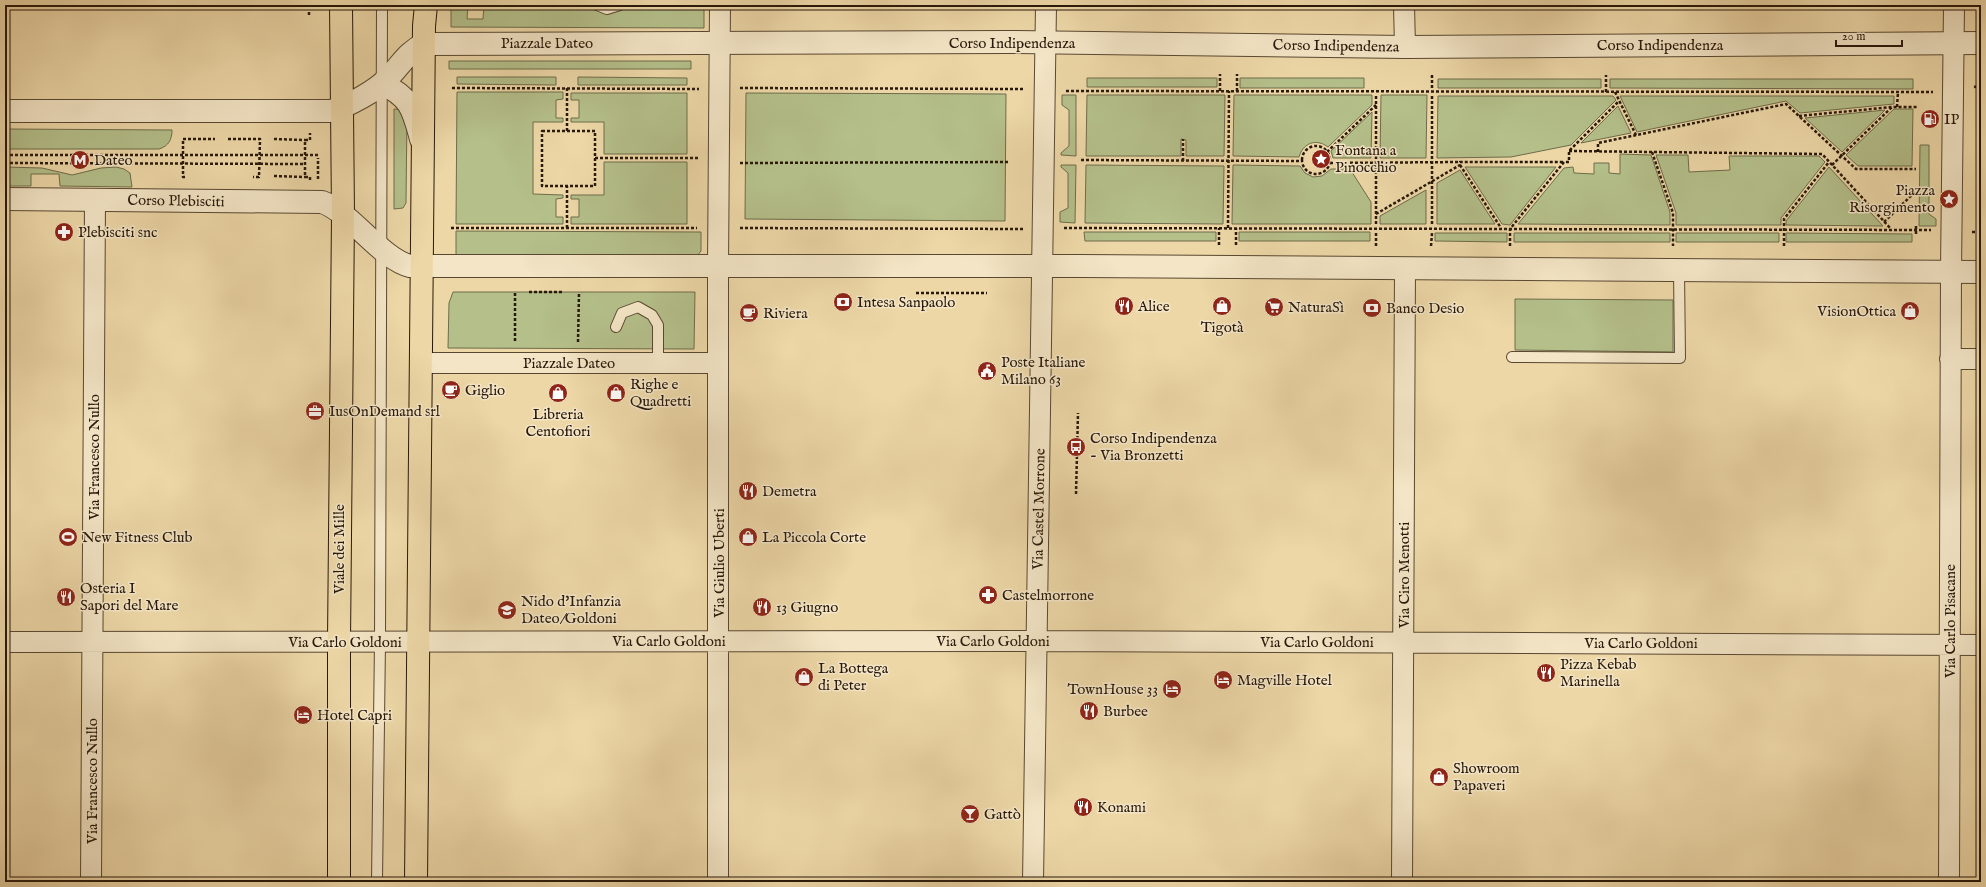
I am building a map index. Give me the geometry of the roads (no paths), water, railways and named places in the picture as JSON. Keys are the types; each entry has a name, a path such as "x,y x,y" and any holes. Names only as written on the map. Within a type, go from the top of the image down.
{"main road":[{"path":"331,5 342,108 343,215"},
{"path":"416,882 420,266 426,5"},
{"name":"Viale dei Mille","path":"339,882 339,642 343,215"}],"street":[{"path":"718,363 720,5"},
{"name":"Via Castel Morrone","path":"1032,882 1038,641 1046,5"},
{"path":"1404,5 1405,47"},
{"path":"1954,5 1950,359 1981,359"},
{"name":"Corso Indipendenza","path":"719,43 1046,42 1405,47 1954,43"},
{"name":"Piazzale Dateo","path":"424,44 719,43"},
{"path":"1954,43 1981,43"},
{"path":"5,111 319,112 342,108 382,84 413,49 424,44"},
{"path":"382,84 401,94 408,101 413,110 422,144"},
{"name":"Corso Plebisciti","path":"5,199 322,202 328,204 343,215"},
{"name":"Via Francesco Nullo","path":"91,882 95,200"},
{"path":"343,215 381,248 404,265 420,266 1042,266 1981,272"},
{"name":"Via Ciro Menotti","path":"1402,882 1405,268"},
{"name":"Via Carlo Pisacane","path":"1949,882 1950,359"},
{"name":"Piazzale Dateo","path":"420,362 718,363"},
{"name":"Via Giulio Uberti","path":"718,363 718,882"},
{"name":"Via Carlo Goldoni","path":"5,642 1038,641 1981,645"}],"lane":[{"path":"377,882 380,642 382,5"},
{"path":"596,5 607,9 620,5"},
{"path":"1512,357 1680,358 1679,270"},
{"path":"616,327 622,313 638,307 652,315 658,325 658,363"}],"place":[{"name":"IP","path":"1930,119"},
{"name":"Fontana a Pinocchio","path":"1321,159"},
{"name":"Dateo","path":"80,160"},
{"name":"Piazza Risorgimento","path":"1949,199"},
{"name":"Plebisciti snc","path":"64,232"},
{"name":"Intesa Sanpaolo","path":"843,302"},
{"name":"Alice","path":"1124,306"},
{"name":"Tigotà","path":"1222,306"},
{"name":"NaturaSì","path":"1274,307"},
{"name":"Banco Desio","path":"1372,308"},
{"name":"VisionOttica","path":"1910,311"},
{"name":"Riviera","path":"749,313"},
{"name":"Poste Italiane Milano 63","path":"987,371"},
{"name":"Giglio","path":"451,390"},
{"name":"Libreria Centofiori","path":"558,393"},
{"name":"Righe e Quadretti","path":"616,393"},
{"name":"IusOnDemand srl","path":"315,411"},
{"name":"Corso Indipendenza - Via Bronzetti","path":"1076,447"},
{"name":"Demetra","path":"748,491"},
{"name":"New Fitness Club","path":"68,537"},
{"name":"La Piccola Corte","path":"748,537"},
{"name":"Castelmorrone","path":"988,595"},
{"name":"Osteria I Sapori del Mare","path":"66,597"},
{"name":"13 Giugno","path":"762,607"},
{"name":"Nido d'Infanzia Dateo/Goldoni","path":"507,610"},
{"name":"Pizza Kebab Marinella","path":"1546,673"},
{"name":"La Bottega di Peter","path":"804,677"},
{"name":"Magville Hotel","path":"1223,680"},
{"name":"TownHouse 33","path":"1172,689"},
{"name":"Burbee","path":"1089,711"},
{"name":"Hotel Capri","path":"303,715"},
{"name":"Showroom Papaveri","path":"1439,777"},
{"name":"Konami","path":"1083,807"},
{"name":"Gattò","path":"970,814"}]}
